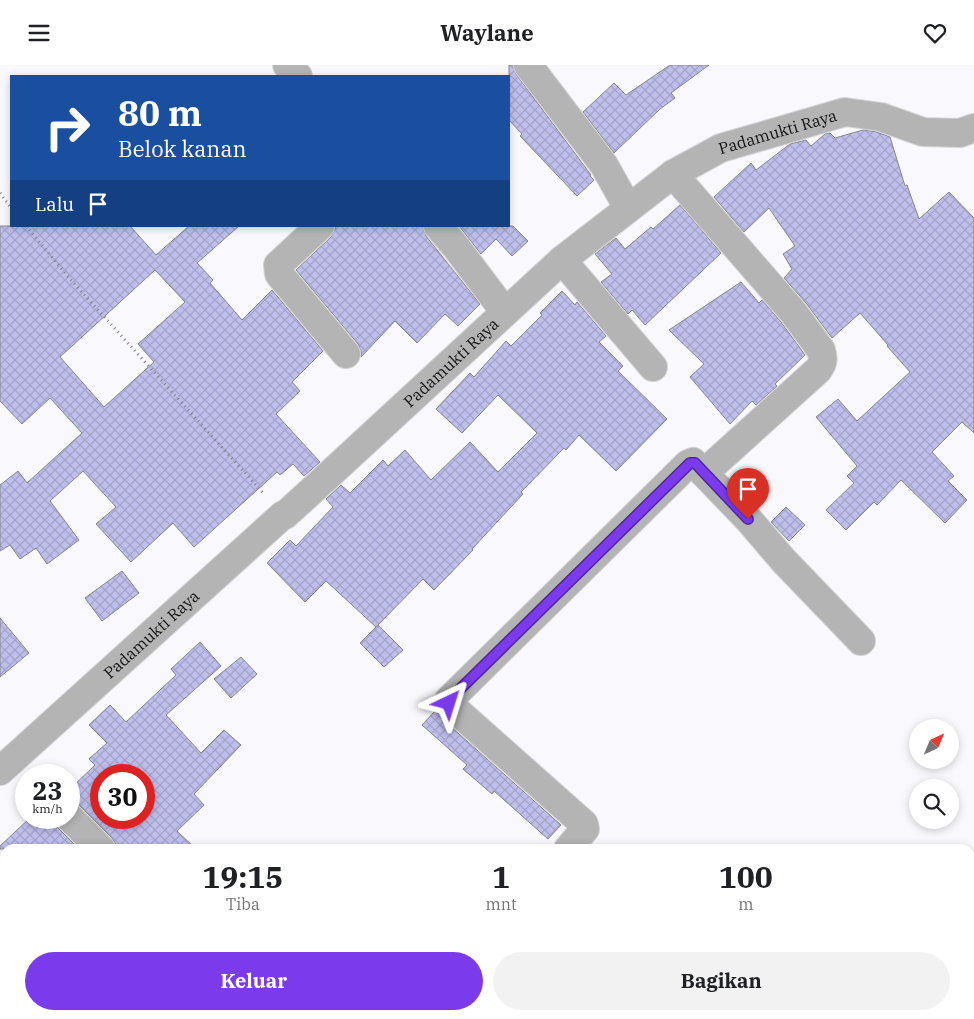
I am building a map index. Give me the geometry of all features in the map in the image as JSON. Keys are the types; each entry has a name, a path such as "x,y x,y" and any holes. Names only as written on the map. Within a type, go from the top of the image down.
{"street":[{"path":"287,65 297,75"},
{"path":"528,65 599,157 628,208"},
{"name":"Padamukti Raya","path":"9,764 318,485 562,261 673,174 721,148 844,112 881,117 924,132 960,133 974,128"},
{"path":"673,174 793,312 821,350 824,357 818,370 704,473"},
{"path":"319,227 278,265 279,274 346,354"},
{"path":"439,227 505,312"},
{"path":"562,261 653,367"},
{"path":"572,844 585,829 584,824 450,705 449,700 688,464 693,462 704,473 748,519 784,561 861,641"},
{"path":"80,828 96,844"}],"path":[{"path":"0,193 10,207"},
{"path":"27,227 71,280 283,515"}],"building":[{"path":"509,65 513,65 516,74 594,180 577,196 520,136 522,134 510,121"},
{"path":"670,65 709,65 671,93 675,98 660,109 614,153 583,112 614,83 626,95"},
{"path":"863,130 877,132 890,137 905,186 907,185 919,219 949,192 974,218 974,433 962,422 932,452 954,476 948,481 967,500 945,523 901,480 877,505 874,502 846,530 826,510 854,483 847,476 857,466 816,417 838,399 857,421 910,372 860,313 832,338 806,303 784,278 792,269 783,254 795,246 769,208 744,232 714,197 751,163 756,170 790,144 806,140 811,146 825,134 830,133 835,138"},
{"path":"680,205 721,253 645,325 632,310 628,314 601,282 612,274 595,254 616,238 625,249 651,227 653,229"},
{"path":"0,226 131,227 156,255 188,227 238,227 197,263 213,280 210,283 242,320 272,290 323,351 292,382 300,391 276,414 320,462 304,476 293,464 280,475 277,472 194,547 173,523 131,562 96,524 116,507 83,471 50,501 79,540 47,564 36,548 20,559 10,545 0,551 0,485 18,471 27,483 82,433 50,398 22,424 0,401","holes":["155,270 185,302 138,344 154,362 104,407 60,357"]},
{"path":"513,226 528,241 512,256 496,239 481,254 460,227"},
{"path":"336,227 423,227 426,236 480,304 458,326 445,314 417,343 395,321 361,357 358,344 296,270 331,237"},
{"path":"741,282 759,303 762,300 805,355 775,384 777,386 756,405 752,401 730,424 690,377 704,364 669,330"},
{"path":"562,291 575,305 577,302 606,336 599,342 623,366 618,371 667,419 616,471 579,435 566,450 564,448 521,492 523,494 434,590 423,579 376,627 326,581 305,602 267,563 290,540 296,546 333,507 326,499 341,485 350,493 383,460 388,466 405,450 431,480 470,442 498,472 537,433 498,395 462,433 436,409 470,373 474,377 506,341 511,346 542,315 540,313"},
{"path":"786,507 805,525 789,541 771,522"},
{"path":"122,571 139,593 102,621 85,598"},
{"path":"0,618 29,653 0,677"},
{"path":"378,625 403,650 384,667 360,643"},
{"path":"200,642 221,666 166,715 201,753 224,730 241,745 194,794 204,805 177,831 191,844 115,844 103,829 155,829 155,764 94,764 89,759 107,743 89,725 110,705 126,722 176,675 171,669"},
{"path":"241,657 257,674 231,698 214,679"},
{"path":"436,710 440,717 561,825 548,839 494,791 492,794 463,769 467,765 422,725"},
{"path":"90,770 90,816 80,806 80,779"},
{"path":"18,829 59,829 74,844 2,844"}],"route":[{"path":"449,703 451,698 690,463 695,463 748,519"}]}
